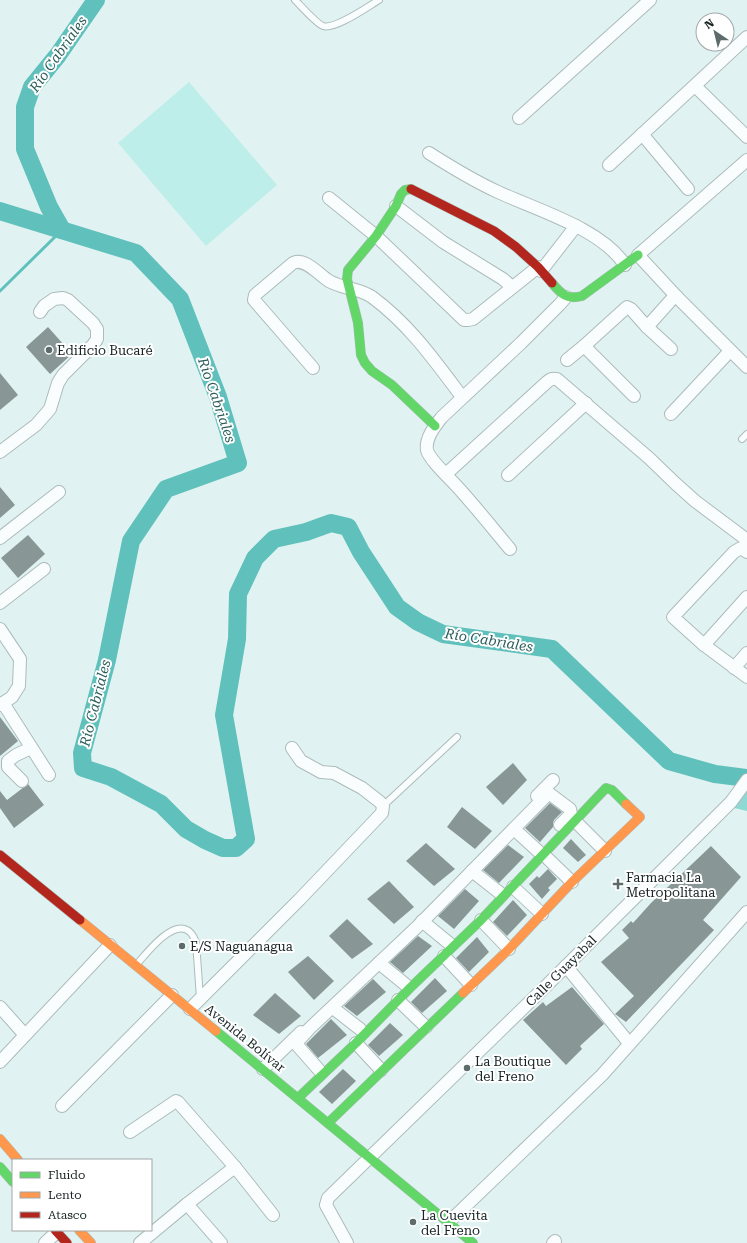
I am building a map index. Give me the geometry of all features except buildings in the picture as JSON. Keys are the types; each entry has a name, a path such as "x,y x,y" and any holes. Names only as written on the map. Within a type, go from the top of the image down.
{"street":[{"path":"519,118 650,0"},
{"path":"609,165 747,37"},
{"path":"695,86 747,137"},
{"path":"642,134 688,189"},
{"path":"429,154 497,192 576,226 614,250 625,265"},
{"path":"434,426 392,385 372,371 365,363 360,351 358,323 346,276 348,270 376,236 396,206 401,194 405,190 410,189 415,191 494,231 540,269 554,287 566,297 574,298 582,296 638,255 747,160"},
{"path":"329,198 376,236 464,320 473,319 512,287 540,269 576,226"},
{"path":"396,206 443,242 503,279 512,287"},
{"path":"638,255 730,351 744,359"},
{"path":"313,368 255,301 254,297 293,263 298,261 303,262 329,281 372,297 403,323 422,343 462,397"},
{"path":"510,549 430,457 427,450 428,442 434,426 442,417 566,297"},
{"path":"647,327 672,299 677,297"},
{"path":"2,445 36,425 50,410 58,383 63,375 94,345 97,339 97,329 93,323 68,300 62,298 54,299 44,306 40,312"},
{"path":"566,360 584,346 627,307 631,309 647,327 671,349"},
{"path":"584,346 634,396"},
{"path":"671,414 730,351"},
{"path":"446,474 550,380 558,379 696,501 747,540"},
{"path":"508,475 586,403"},
{"path":"0,538 60,492"},
{"path":"747,552 741,548 734,552 673,617 704,644 747,677"},
{"path":"0,603 44,569"},
{"path":"704,644 747,597"},
{"path":"0,629 20,659 19,686 12,697 1,704 49,775"},
{"path":"734,668 747,654"},
{"path":"22,781 8,767 8,761 16,755 31,748"},
{"path":"190,1009 310,890 382,813 383,806 380,802 362,788 334,773 321,772 301,761 292,748"},
{"path":"263,1069 276,1054 433,906 511,821 554,780"},
{"name":"Calle Guayabal","path":"347,1243 326,1205 328,1198 566,966 731,802 747,780"},
{"path":"296,1096 319,1070 450,944 540,852 575,820 606,788 612,790 640,817 572,882 509,949 381,1070 328,1123"},
{"path":"296,1096 356,1043 513,887 571,814 570,809 567,806 550,794 547,795 422,921 333,1008 310,1028 297,1043 312,1064 319,1070"},
{"path":"575,820 606,851"},
{"path":"514,829 572,882"},
{"name":"Avenida Bolívar","path":"0,855 190,1009 473,1243"},
{"path":"472,871 500,893"},
{"path":"513,887 542,914"},
{"path":"449,1222 602,1075 747,912"},
{"path":"481,920 509,949"},
{"path":"422,921 450,944"},
{"path":"0,1062 110,945"},
{"path":"444,956 471,985"},
{"path":"379,963 406,985"},
{"path":"566,966 629,1043"},
{"path":"62,1106 172,995"},
{"path":"398,1000 426,1027"},
{"path":"0,1006 25,1035"},
{"path":"333,1008 360,1030"},
{"path":"356,1043 381,1070"},
{"path":"130,1132 176,1101 235,1167 273,1215"},
{"path":"0,1139 17,1159"},
{"path":"0,1167 12,1181"},
{"path":"140,1243 235,1167"},
{"path":"187,1204 220,1243"},
{"path":"45,1243 56,1231 67,1243"},
{"path":"80,1231 91,1243"}],"lane":[{"path":"295,0 322,26 330,26 379,0"},
{"path":"742,439 747,434"},
{"path":"383,806 457,738"},
{"path":"136,966 152,947 165,935 183,928 188,930 196,942 200,999"}],"shaded area":[{"path":"189,82 277,185 206,246 118,143"},
{"path":"747,789 747,811 730,807"}],"waterway":[{"name":"Río Cabriales","path":"62,230 49,207 25,149 25,107 32,87 58,55 96,0"},
{"name":"Río Cabriales","path":"0,211 136,253 180,299 218,397 238,463 166,489 131,541 107,660 82,753 83,768 111,777 161,804 186,829 223,848 236,848 246,839 224,715 237,639 238,594 255,558 274,539 306,532 331,523 348,527 361,552 397,607 418,622 443,634 552,649 669,761 715,774 747,778"},
{"path":"0,291 62,230"}],"traffic: fast":[{"path":"411,189 405,190 401,194 396,206 376,236 348,270 347,279 358,323 361,355 365,363 372,371 392,385 435,426"},
{"path":"552,283 558,290 568,297 582,296 638,255"},
{"path":"298,1098 481,920 606,788 612,790 626,804"},
{"path":"328,1123 463,993"},
{"path":"216,1031 473,1243"},
{"path":"0,1167 12,1181"}],"traffic: slow":[{"path":"463,993 509,949 572,882 640,817 626,804"},
{"path":"80,920 216,1031"},
{"path":"0,1139 17,1159"},
{"path":"80,1231 91,1243"}],"traffic: jam":[{"path":"411,189 494,231 516,247 538,267 552,283"},
{"path":"0,855 80,920"},
{"path":"56,1231 67,1243"}],"place":[{"name":"Edificio Bucaré","path":"49,350"},
{"name":"Farmacia La Metropolitana","path":"618,884"},
{"name":"E/S Naguanagua","path":"182,946"},
{"name":"La Boutique del Freno","path":"467,1068"},
{"name":"La Cuevita del Freno","path":"413,1222"}]}
